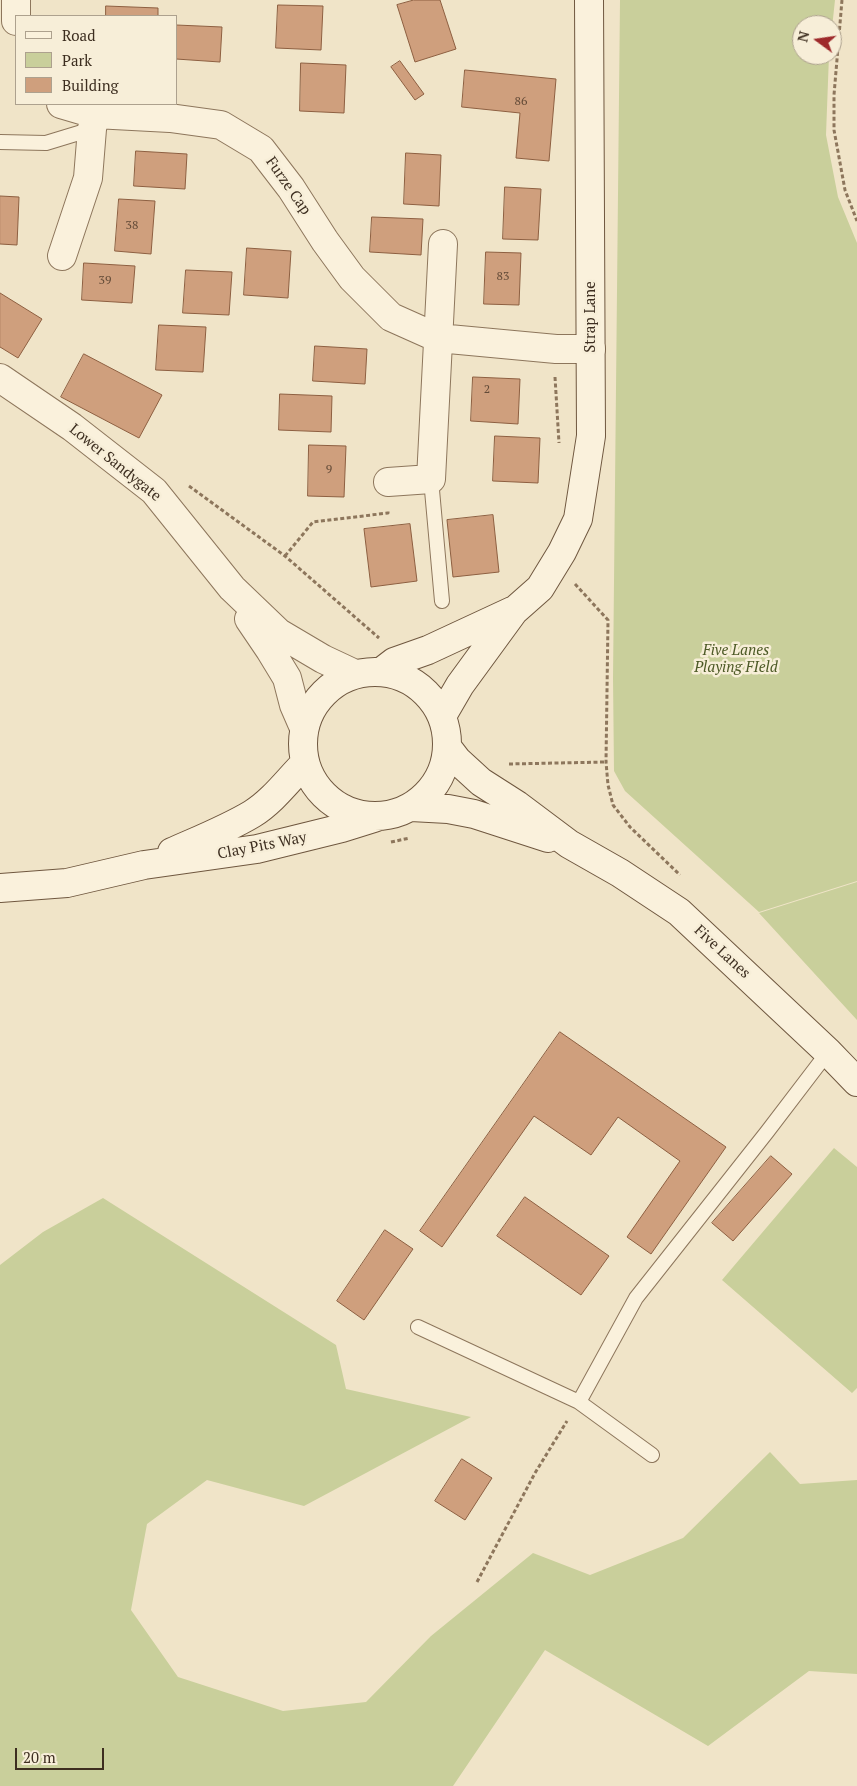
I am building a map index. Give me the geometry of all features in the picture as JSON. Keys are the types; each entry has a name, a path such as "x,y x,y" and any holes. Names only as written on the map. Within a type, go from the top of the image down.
{"main road":[{"name":"Strap Lane","path":"442,716 460,685 514,611 540,588 562,552 578,519 591,436 589,0"},
{"name":"Furze Cap","path":"63,105 94,122 170,118 221,125 262,149 352,278 391,317 438,338 556,349 591,348"},
{"path":"62,256 88,178 94,122"},
{"path":"388,482 431,479 443,244"},
{"name":"Lower Sandygate","path":"0,378 72,427 154,491 232,588 279,633 323,659 368,673"},
{"name":"Lower Sandygate","path":"232,588 253,627 270,650 286,678 294,705 304,728"},
{"name":"Strap Lane","path":"368,673 428,650 514,611"},
{"path":"368,673 396,675 411,681 424,690 442,716 447,747 445,762 440,775 428,793 411,807 395,814 378,817 361,816 346,811 332,803 320,792 310,778 302,746 304,728 317,700 328,688 341,680 368,673"},
{"name":"Five Lanes","path":"447,747 457,760 481,782 517,805 569,844 679,912 828,1052 857,1082"},
{"name":"Clay Pits Way","path":"144,865 230,826 253,813 272,798 305,763"},
{"name":"Five Lanes","path":"411,807 448,809 474,814 569,844"},
{"name":"Clay Pits Way","path":"0,888 67,883 144,865 257,849 378,817"}],"lane":[{"path":"0,142 46,144 94,122"},
{"path":"431,479 442,601"},
{"path":"579,1402 636,1298 768,1132 828,1052"},
{"path":"418,1327 579,1402 652,1455"}],"path":[{"path":"842,0 834,95 834,130 846,190 857,221"},
{"path":"285,556 313,522 388,513 388,482"},
{"path":"573,582 608,620 606,762 608,784 613,805 630,826 682,877"},
{"path":"476,1582 535,1472 579,1402"}],"green space":[{"name":"Five Lanes Playing FIeld","path":"620,0 835,0 833,15 792,15 792,65 829,65 826,135 838,197 857,243 857,881 759,912 625,791 614,771 613,678"},
{"path":"857,882 857,1020 759,913"},
{"path":"834,1148 857,1167 857,1388 852,1393 722,1280"},
{"path":"103,1198 336,1345 346,1389 471,1417 304,1506 207,1480 147,1524 131,1610 178,1677 283,1711 366,1702 431,1636 533,1553 590,1575 683,1538 770,1452 800,1484 857,1480 857,1674 809,1671 708,1746 545,1650 453,1786 0,1786 0,1265 43,1232"}],"building":[{"path":"414,0 440,0 456,49 415,62 397,5"},
{"path":"278,5 323,6 321,50 276,48"},
{"path":"106,6 158,8 158,15 106,15"},
{"path":"178,25 222,27 220,62 178,59"},
{"path":"400,61 424,94 415,100 391,67"},
{"path":"301,63 346,65 344,113 300,111"},
{"path":"465,70 556,79 549,161 516,158 520,113 462,107"},
{"path":"136,151 187,154 185,189 134,186"},
{"path":"406,153 441,155 439,206 404,204"},
{"path":"505,187 541,189 538,240 503,239"},
{"path":"0,196 19,197 17,245 0,244"},
{"path":"119,199 155,201 151,254 115,251"},
{"path":"372,217 423,219 421,255 370,252"},
{"path":"247,248 291,251 288,298 244,295"},
{"path":"486,252 521,253 519,305 484,304"},
{"path":"84,263 135,266 132,303 82,300"},
{"path":"186,270 232,272 229,315 183,313"},
{"path":"0,293 42,319 18,358 0,347"},
{"path":"159,325 206,327 203,372 156,370"},
{"path":"315,346 367,349 365,384 313,381"},
{"path":"84,354 162,395 139,438 61,397"},
{"path":"473,377 520,379 518,424 471,421"},
{"path":"280,394 332,396 331,432 279,430"},
{"path":"495,436 540,438 538,483 493,481"},
{"path":"309,445 346,446 344,497 308,496"},
{"path":"493,515 499,572 453,577 447,520"},
{"path":"410,524 417,581 371,587 364,529"},
{"path":"560,1032 726,1147 651,1254 627,1237 680,1161 618,1117 591,1155 534,1116 442,1247 420,1231"},
{"path":"771,1156 792,1174 733,1241 712,1223"},
{"path":"525,1197 609,1256 581,1295 497,1236"},
{"path":"385,1230 413,1249 364,1320 337,1301"},
{"path":"462,1459 492,1478 465,1520 435,1501"}]}
